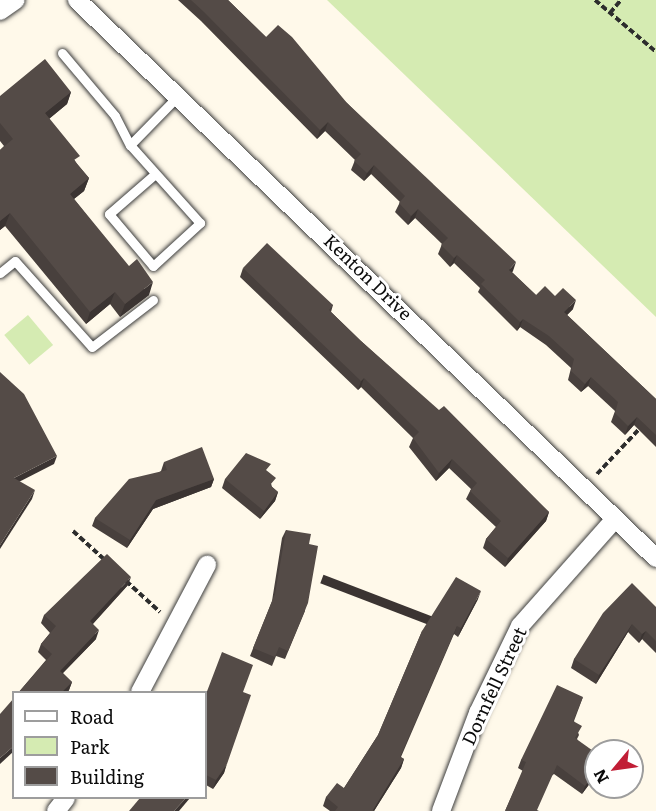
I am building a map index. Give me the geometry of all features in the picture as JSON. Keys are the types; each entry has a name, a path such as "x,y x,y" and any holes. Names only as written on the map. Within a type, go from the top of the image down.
{"street":[{"path":"0,11 16,0"},
{"name":"Kenton Drive","path":"76,0 180,95 656,558"},
{"name":"Dornfell Street","path":"441,811 478,713 520,626 615,519"},
{"path":"141,691 207,565"},
{"path":"56,811 65,799"}],"lane":[{"path":"62,53 115,116 130,145 200,224 153,266 109,214 154,174"},
{"path":"130,145 180,95"},
{"path":"0,273 15,261 92,347 153,300"}],"path":[{"path":"595,0 656,52"},
{"path":"610,13 621,0"},
{"path":"584,487 648,420"},
{"path":"73,531 116,571"},
{"path":"124,579 175,626"}],"green space":[{"path":"327,0 656,0 656,317"},
{"path":"28,315 53,345 29,365 4,335"}],"building":[{"path":"191,0 228,0 266,37 278,25 292,37 347,103 516,262 509,270 536,295 545,286 555,296 563,288 576,300 564,312 656,399 656,435 637,417 628,426 615,413 618,402 591,377 585,384 571,371 574,359 549,336 523,319 520,322 481,284 485,280 457,255 454,258 441,245 448,238 418,209 411,216 399,203 405,196 374,165 367,173 354,161 361,154 328,122 320,130"},
{"path":"45,59 71,92 45,113 80,156 74,160 89,178 70,194 129,266 137,259 153,282 125,304 115,292 90,312 10,213 0,221 0,150 13,139 0,123 0,96"},
{"path":"267,243 333,305 329,310 361,341 439,410 444,406 549,512 508,558 486,539 501,521 470,491 477,483 452,459 439,473 413,438 419,432 364,378 361,381 243,268"},
{"path":"0,372 24,394 57,456 14,478 35,490 0,545"},
{"path":"202,447 214,479 156,500 130,540 95,518 129,479 167,470 164,462"},
{"path":"246,453 271,464 266,470 276,478 270,485 278,492 264,511 225,479"},
{"path":"286,530 311,534 309,544 318,546 308,603 288,651 279,647 275,657 253,648 275,594"},
{"path":"107,554 131,577 90,621 99,630 60,671 72,682 63,691 20,691 52,654 41,644 56,626 44,615"},
{"path":"456,577 481,591 461,628 457,626 400,757 404,759 374,811 335,811 338,807 326,797 337,783 344,788 378,735 422,631"},
{"path":"632,583 656,607 656,641 646,631 642,634 632,624 599,675 574,659 603,613"},
{"path":"222,652 253,665 243,692 251,695 227,764 216,780 207,776 207,691"},
{"path":"557,685 583,697 573,721 582,726 575,738 584,744 584,785 557,765 537,810 539,811 505,811 526,762 521,760"},
{"path":"12,700 12,748 0,758 0,714"},
{"path":"139,799 185,799 174,811 129,811"}]}
